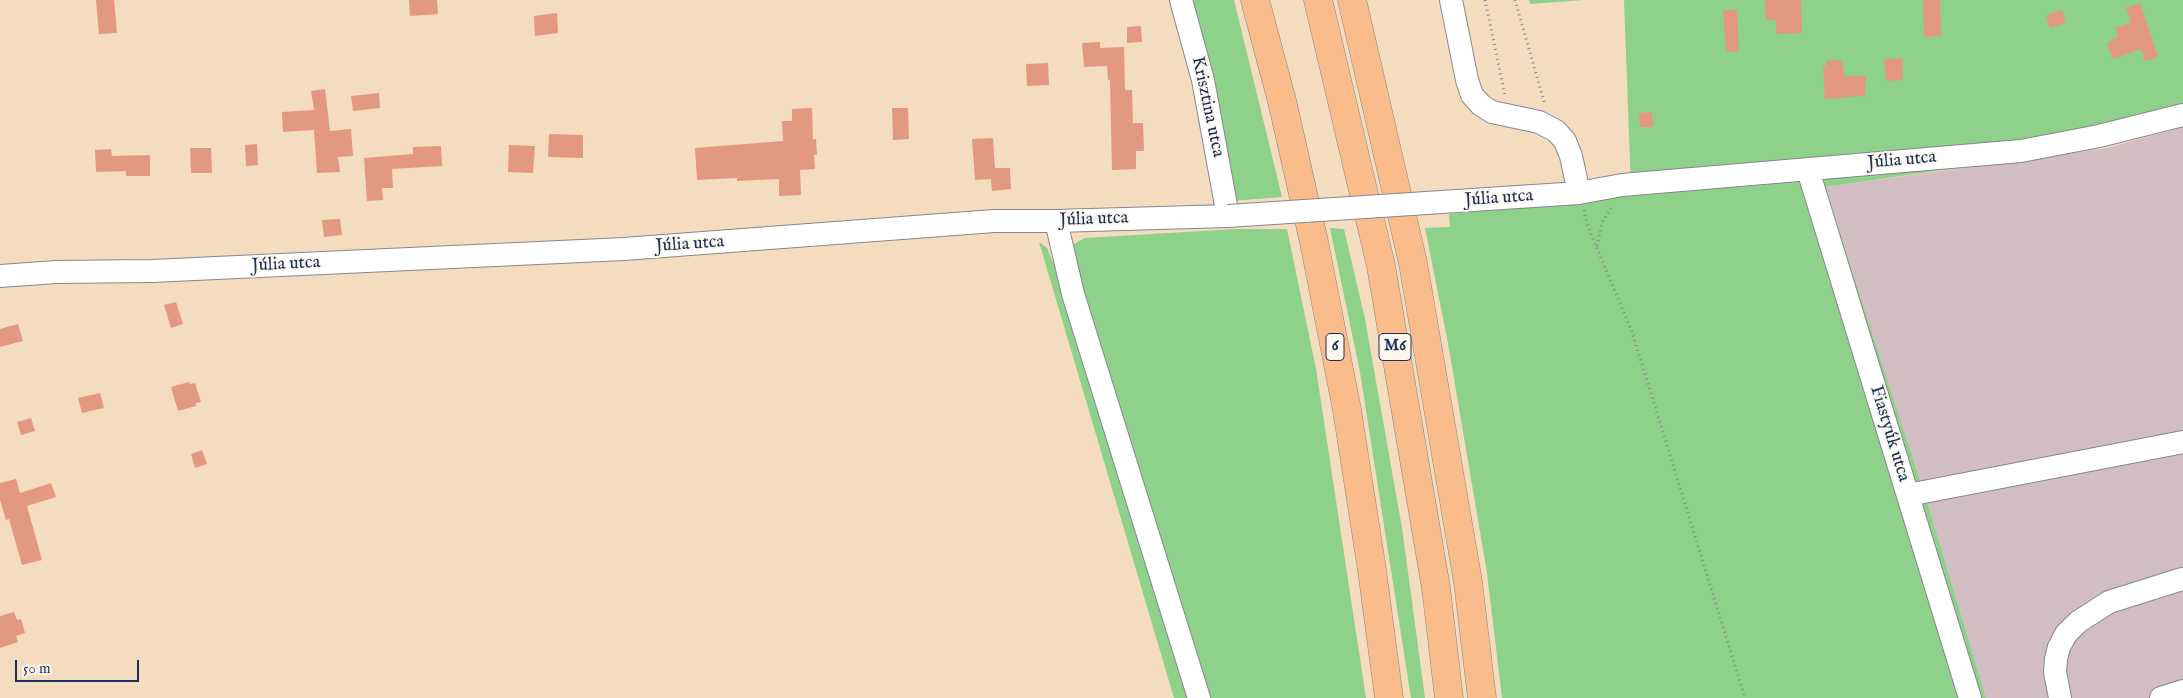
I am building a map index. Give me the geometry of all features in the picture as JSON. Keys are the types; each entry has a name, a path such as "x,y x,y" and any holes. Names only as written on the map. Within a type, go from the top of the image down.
{"main road":[{"name":"6","path":"1255,0 1282,101 1348,410 1389,698"},
{"name":"M6","path":"1318,0 1381,266 1436,588 1449,698"},
{"name":"M6","path":"1352,0 1413,263 1468,582 1482,698"}],"street":[{"name":"Krisztina utca","path":"1180,0 1202,80 1228,216"},
{"path":"1450,0 1472,95 1481,106 1492,112 1540,122 1556,131 1565,141 1572,156 1579,193"},
{"name":"Júlia utca","path":"0,276 56,272 152,271 624,249 974,223 1228,216 1579,193 1634,184 2021,151 2099,136 2183,115"},
{"name":"Fiastyúk utca","path":"1808,170 1970,698"},
{"path":"1056,222 1073,294 1199,698"},
{"path":"1908,495 2183,442"},
{"path":"2060,698 2055,672 2059,646 2066,634 2078,622 2109,602 2182,579"},
{"path":"2161,698 2183,691"}],"path":[{"path":"1485,0 1503,90 1518,117"},
{"path":"1515,0 1544,103 1556,131"},
{"path":"1596,247 1598,233 1609,210 1634,184"},
{"path":"1579,193 1588,227 1632,332 1745,698"}],"shaded area":[{"path":"2183,127 2183,698 1986,698 1930,511 1825,187 2107,148"}],"green space":[{"path":"1181,0 1234,0 1282,197 1231,201"},
{"path":"1529,0 1583,0 1530,4"},
{"path":"1624,0 2183,0 2183,125 2102,147 1825,187 1930,511 1986,698 1502,698 1487,573 1448,343 1425,228 1450,227 1449,214 1558,205 1631,188"},
{"path":"1330,228 1344,229 1365,319 1402,528 1425,698 1411,698 1360,372"},
{"path":"1236,229 1287,229 1316,369 1366,698 1174,698 1039,242 1047,248 1064,289 1072,245 1085,238"}],"building":[{"path":"96,0 114,0 117,33 99,34"},
{"path":"409,0 437,0 438,14 410,16"},
{"path":"1765,0 1801,0 1802,33 1776,34 1776,20 1766,20"},
{"path":"1923,0 1940,0 1941,36 1924,37"},
{"path":"2140,3 2158,57 2145,61 2141,49 2113,59 2107,43 2118,37 2115,28 2131,23 2126,8"},
{"path":"1723,10 1737,10 1739,51 1726,52"},
{"path":"2062,10 2066,23 2050,28 2046,15"},
{"path":"557,13 558,33 535,36 534,16"},
{"path":"1141,26 1142,42 1127,43 1127,27"},
{"path":"1100,42 1100,48 1124,47 1125,90 1132,90 1133,123 1143,123 1144,151 1136,151 1136,169 1112,170 1110,80 1108,80 1107,66 1084,67 1082,43"},
{"path":"1902,58 1903,80 1886,81 1884,59"},
{"path":"1842,60 1845,76 1866,76 1865,96 1825,99 1823,66 1826,66 1826,61"},
{"path":"1048,63 1049,85 1027,86 1026,64"},
{"path":"325,89 330,131 351,129 353,156 338,157 340,172 317,173 314,130 283,132 282,112 314,110 311,91"},
{"path":"379,93 380,108 353,111 351,96"},
{"path":"812,108 813,139 816,139 817,155 814,155 815,169 800,170 801,195 779,196 779,179 737,181 737,178 697,180 695,148 783,141 782,121 792,121 792,109"},
{"path":"892,108 908,108 909,139 893,140"},
{"path":"1652,112 1653,127 1640,127 1639,113"},
{"path":"549,134 583,135 583,158 548,157"},
{"path":"993,138 995,168 1010,168 1011,189 992,191 991,179 975,180 972,139"},
{"path":"257,144 258,165 246,166 245,145"},
{"path":"509,145 535,146 533,173 508,172"},
{"path":"441,146 442,166 392,169 393,188 382,188 383,200 367,201 364,158 413,154 413,147"},
{"path":"190,148 211,148 212,173 191,173"},
{"path":"111,149 112,156 150,155 150,176 126,176 126,171 96,172 95,150"},
{"path":"340,219 342,235 324,237 322,220"},
{"path":"176,302 183,324 171,328 164,305"},
{"path":"18,324 23,341 0,347 0,329"},
{"path":"189,382 190,384 195,383 201,402 196,403 196,406 178,411 171,387"},
{"path":"100,393 104,408 82,413 78,398"},
{"path":"31,418 35,431 21,435 17,422"},
{"path":"202,450 207,464 195,468 191,454"},
{"path":"16,479 20,493 51,483 56,497 27,506 42,560 22,565 9,519 6,520 0,500 0,483"},
{"path":"14,612 17,620 21,619 25,633 16,636 18,642 0,648 0,616"}]}
